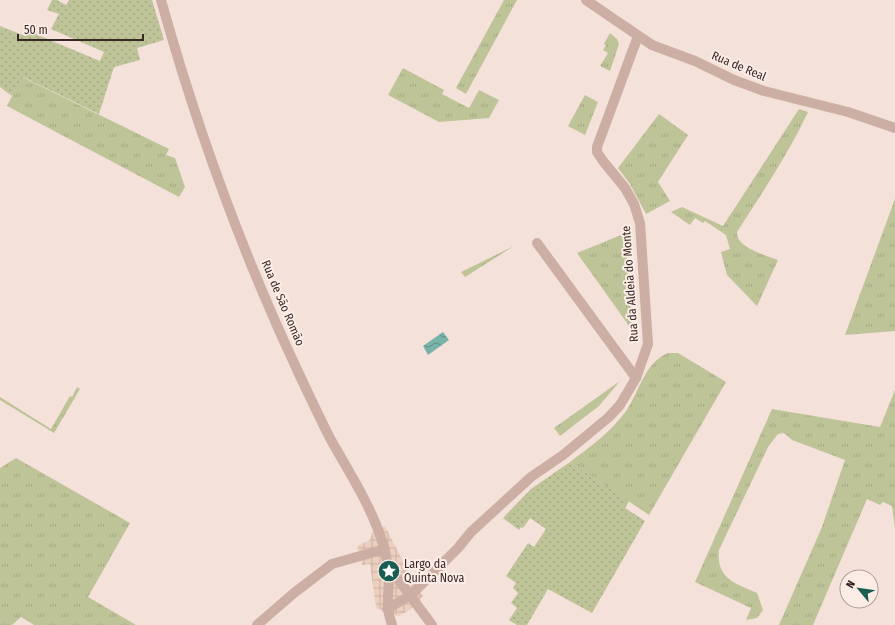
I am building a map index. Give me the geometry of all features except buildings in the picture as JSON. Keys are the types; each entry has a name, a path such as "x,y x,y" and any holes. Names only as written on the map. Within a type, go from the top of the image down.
{"street":[{"name":"Rua de São Romão","path":"161,0 193,110 235,224 300,376 374,520 385,549 389,574 387,609 392,625"},
{"name":"Rua de Real","path":"586,0 652,46 695,61 734,80 764,91 848,112 895,128"},
{"name":"Rua da Aldeia do Monte","path":"411,595 458,548 471,532 531,477 564,456 609,417 620,405 636,378 648,344 640,223 634,204 625,188 603,161 598,152 598,147 638,36"},
{"path":"537,243 636,378"},
{"path":"257,625 294,593 332,564 385,549"},
{"path":"389,574 398,579 432,625"},
{"path":"387,609 411,595"}],"green space":[{"path":"52,0 57,0 66,5 69,0 152,0 164,40 137,48 140,60 114,67 99,114 23,77 12,96 0,87 0,26 25,36 33,33 100,61 104,52 51,29 59,14 47,10"},
{"path":"504,0 517,0 466,94 456,88"},
{"path":"610,33 617,39 619,44 610,71 600,66 608,53 603,50 606,45 604,44"},
{"path":"403,68 444,90 442,94 469,108 479,90 499,100 489,118 439,122 388,95"},
{"path":"22,77 169,149 166,155 175,158 185,187 179,197 7,106"},
{"path":"585,95 598,102 585,135 568,126"},
{"path":"799,109 808,112 775,173 737,232 738,238 746,247 778,260 757,306 727,275 721,252 730,249 726,235 705,221 703,223 695,218 690,225 671,212 682,207 723,226"},
{"path":"659,114 688,135 658,182 670,201 646,214 630,184 618,168"},
{"path":"895,199 895,331 845,335"},
{"path":"626,233 632,330 577,253"},
{"path":"514,246 465,277 461,272"},
{"path":"668,353 678,353 726,382 649,515 570,462 614,426 631,403 643,378 653,363"},
{"path":"620,381 599,406 560,436 554,428"},
{"path":"77,387 80,389 54,433 0,400 0,397 51,429 70,396 72,397"},
{"path":"895,390 895,528 892,506 883,502 880,505 867,499 813,625 779,625 822,527 845,460 792,440 784,433 778,434 768,447 719,550 719,560 724,574 735,583 757,593 763,610 757,618 746,620 751,608 695,582 772,409 880,427"},
{"path":"16,458 130,523 88,597 136,625 34,625 21,617 12,625 0,625 0,468"},
{"path":"570,462 629,501 625,508 645,521 592,613 548,589 527,625 517,625 509,620 517,608 511,603 518,593 513,588 516,583 506,576 528,543 534,547 546,529 530,518 523,528 521,527 519,530 503,518 531,489"}],"shaded area":[{"name":"Largo da Quinta Nova","path":"385,526 411,577 423,596 411,609 399,616 376,608 370,564 362,565 357,546 370,540 372,533"}],"water":[{"path":"443,332 449,340 428,355 423,346"}],"place":[{"name":"Largo da Quinta Nova","path":"389,571"}]}
